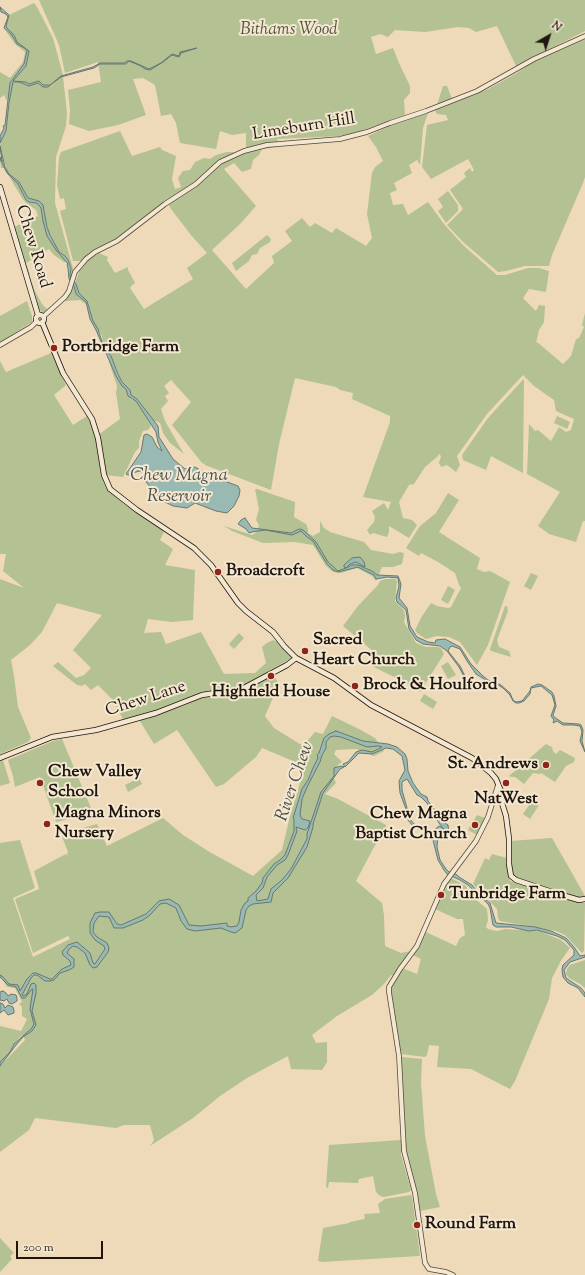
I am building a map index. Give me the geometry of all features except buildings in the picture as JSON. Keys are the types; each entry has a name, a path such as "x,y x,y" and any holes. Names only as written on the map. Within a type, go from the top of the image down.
{"main road":[{"name":"Chew Road","path":"0,187 38,315"},
{"path":"40,322 44,319 44,316 41,314 36,318 40,322 62,373 92,418 98,438 104,475 110,489 137,510 194,548 210,565 238,603 246,611 274,632 284,646 296,658 334,678 371,705 474,760 493,775 498,785 506,816 509,839 509,864 510,873 513,879 579,900 585,899"},
{"name":"Chew Lane","path":"0,758 52,737 96,730 156,713 202,695 242,689 287,665 296,658"}],"street":[{"name":"Limeburn Hill","path":"44,316 65,297 75,272 86,259 95,252 117,241 165,204 196,184 220,162 244,151 267,145 340,139 367,132 477,91 534,60 585,36"},
{"path":"0,345 40,322"},
{"path":"453,1275 446,1272 429,1269 425,1263 415,1193 404,1151 399,1056 389,997 389,987 417,946 440,892 479,836 488,817 498,785"}],"green space":[{"name":"Bithams Wood","path":"39,0 585,0 585,31 516,66 497,26 476,32 469,28 458,27 425,32 395,30 388,37 380,34 371,37 376,54 393,48 410,86 410,93 404,100 405,115 355,133 339,136 277,139 279,147 262,149 259,155 253,160 251,169 242,172 234,163 224,169 256,206 240,224 212,250 246,289 274,263 272,256 292,241 285,231 302,218 310,227 315,223 332,233 336,228 366,246 372,238 367,214 372,173 375,167 383,161 376,147 368,136 395,123 428,113 423,128 420,165 417,160 409,165 412,173 394,183 397,190 390,193 393,205 403,204 408,215 428,202 444,224 463,245 497,275 505,275 528,268 539,268 549,271 546,292 529,289 523,298 536,311 539,305 545,306 544,322 539,330 536,343 537,342 563,364 571,356 576,339 579,338 584,327 582,325 585,313 585,521 583,521 576,542 549,534 538,526 560,492 527,474 529,424 535,431 538,430 551,441 559,427 566,432 571,430 574,419 556,411 554,400 534,386 523,375 487,414 457,456 460,465 456,472 447,465 441,467 439,463 441,456 439,454 425,467 414,484 409,485 399,502 403,518 412,520 417,525 409,538 389,526 387,537 373,533 370,535 367,530 374,522 375,517 372,511 384,503 388,510 391,502 363,497 390,422 390,416 352,399 353,393 340,390 336,387 295,378 279,444 271,490 202,463 172,425 191,402 171,380 164,386 169,393 165,396 168,401 161,409 165,421 184,454 170,443 163,433 160,423 153,420 137,399 131,395 130,390 122,382 111,356 103,345 102,336 93,321 87,301 79,293 75,283 80,270 87,261 99,253 108,257 107,260 115,273 128,267 128,270 135,283 130,288 144,309 193,279 187,268 207,253 171,209 169,205 171,202 168,199 115,239 90,252 82,261 73,261 60,211 66,209 64,198 60,199 57,185 59,157 61,152 120,131 132,156 160,147 162,150 176,156 172,179 175,189 181,187 178,178 183,171 190,170 195,162 204,158 210,159 216,155 227,152 239,154 246,149 246,133 232,135 220,131 216,149 180,143 176,123 171,114 161,116 155,85 143,78 133,79 146,115 118,125 89,131 69,124 70,110 68,90 101,82 98,62 65,73 59,45"},
{"path":"34,3 53,38 63,75 49,85 43,85 39,81 30,84 26,82 13,81 26,66 29,51 17,42 14,35 6,26 9,15"},
{"path":"5,30 11,34 15,42 27,51 24,64 12,80 7,101 4,95 0,98 0,72 10,78 23,62 25,52 15,44"},
{"path":"585,37 585,177 583,183 552,255 549,266 525,266 498,272 463,242 447,225 463,209 450,190 466,177 464,173 470,168 472,172 474,170 468,159 431,179 422,167 427,125 448,120 446,115 437,114 435,110 488,89 517,73 535,60"},
{"path":"63,77 67,113 66,126 56,157 55,203 74,272 72,278 70,276 71,268 68,260 59,252 48,230 43,206 28,198 19,182 10,175 0,148 1,139 6,131 12,83 19,82 29,86 38,83 45,87 51,86"},
{"path":"443,86 447,86 452,99 437,105"},
{"path":"0,159 9,176 18,184 26,200 37,203 41,207 47,236 66,262 54,255 49,249 26,263 30,275 28,275 14,227 38,216 36,210 22,198 4,168 1,168"},
{"path":"448,191 458,205 458,211 446,223 438,211 443,207 438,199"},
{"path":"267,235 271,239 270,242 260,248 257,254 252,255 249,261 236,271 232,263"},
{"path":"30,277 42,304 48,310 46,312 43,313 38,309 29,278"},
{"path":"74,285 76,294 84,300 87,305 80,300 65,300"},
{"path":"27,301 32,316 32,322 0,342 0,316"},
{"path":"51,353 66,385 54,395 73,425 87,416 91,421 96,437 103,481 106,488 124,504 165,530 160,540 173,549 165,565 195,570 193,620 172,622 148,619 144,633 161,632 166,644 201,632 224,674 255,673 266,663 262,647 273,640 288,646 292,651 292,658 270,670 279,684 265,716 274,728 303,746 315,732 323,734 332,716 375,738 384,751 374,756 356,749 336,750 334,754 342,762 338,765 333,777 336,783 325,794 338,799 386,825 386,829 374,847 356,881 382,903 385,946 401,953 411,951 394,976 391,975 372,995 337,1016 312,1035 316,1043 327,1042 327,1062 322,1070 291,1069 288,1056 247,1078 220,1096 193,1118 150,1146 154,1140 150,1125 124,1125 116,1128 35,1118 29,1130 0,1152 0,1066 25,1040 23,1035 19,1038 13,1045 10,1052 0,1062 0,1026 21,1031 27,1019 22,1016 22,1007 19,1004 22,1002 15,988 7,987 0,978 0,843 20,840 35,888 13,898 33,957 70,939 68,936 33,953 15,899 39,889 34,871 66,854 68,858 68,852 61,834 97,824 107,846 163,818 183,835 253,876 282,850 305,766 262,748 256,757 224,784 216,787 177,730 154,744 138,718 145,719 190,703 187,698 149,713 123,719 111,698 98,685 91,690 85,684 82,686 77,685 53,666 58,662 76,678 84,675 91,668 73,650 102,615 57,603 42,632 30,645 11,660 18,707 31,738 28,742 0,754 0,579 24,588 3,571 6,554 0,554 0,361 6,372"},
{"path":"109,360 120,383 126,389 131,399 136,401 151,426 148,430 143,431 139,441 139,448 135,452 123,477 105,475 98,435 120,419 116,393 117,386"},
{"path":"524,379 523,473 491,456 486,470 463,460 462,455 488,418"},
{"path":"557,416 570,422 567,429 554,423"},
{"path":"255,489 295,502 294,517 306,524 308,533 313,536 320,532 320,521 324,528 330,532 364,542 371,550 393,554 400,552 404,553 402,564 393,567 382,567 376,581 372,576 357,568 341,573 333,572 326,566 313,545 295,542 263,543 232,531 224,526 252,535 257,532 259,525 256,520 259,509"},
{"path":"448,493 459,500 439,532 480,558 477,569 484,572 490,571 510,582 488,645 477,665 460,642 449,637 437,636 426,639 415,630 431,603 437,606 448,608 451,607 461,588 455,573 421,553 419,556 406,548 420,526 436,513"},
{"path":"531,573 538,576 531,590 524,586"},
{"path":"385,579 395,579 397,581 395,601 404,610 404,622 416,643 426,647 441,648 444,654 420,692 370,665 375,653 343,626 380,581"},
{"path":"448,586 455,590 448,604 441,600"},
{"path":"505,606 507,606 508,611 497,640 499,647 509,651 511,657 491,651 490,649"},
{"path":"239,633 244,638 234,649 229,644"},
{"path":"448,662 456,675 448,679 441,666"},
{"path":"424,694 437,702 433,709 420,701"},
{"path":"62,739 91,808 90,814 56,822 40,777 15,787 8,760 53,741"},
{"path":"546,744 552,747 556,754 560,750 575,758 574,762 566,766 555,782 541,773 533,773 524,784 515,777 509,776"},
{"path":"3,760 10,783 0,786 0,761"},
{"path":"139,778 142,784 128,792 125,785"},
{"path":"532,801 539,805 530,819 523,814"},
{"path":"477,815 485,818 477,835 468,830"},
{"path":"552,838 585,897 579,898 515,879 512,875 510,841"},
{"path":"492,854 507,858 510,881 585,903 584,951 582,953 565,935 556,931 500,921 498,918 497,909 473,884 485,858 489,860"},
{"path":"451,878 466,886 474,898 487,909 488,920 486,927 488,929 497,931 505,929 539,931 561,940 570,948 562,959 552,978 549,999 515,1081 510,1089 471,1069 437,1067 439,1046 429,1045 427,1055 425,1057 400,1053 390,993 392,986 402,968 417,974 421,959 413,955 426,932 456,946 460,938 465,935 463,919 457,919 435,909 445,886"},
{"path":"585,960 585,988 569,978 566,974 570,965"},
{"path":"401,1057 422,1059 421,1083 425,1136 436,1194 440,1207 420,1211 405,1146"},
{"path":"401,1140 401,1155 411,1190 409,1192 384,1197 380,1196 376,1192 373,1176 359,1179 358,1183 329,1182 328,1188 326,1187 329,1145"},
{"path":"411,1195 419,1256 318,1261 323,1228 364,1219 364,1214 380,1213 378,1204 385,1199"},
{"path":"0,1238 14,1253 10,1256 12,1259 0,1272"}],"water":[{"path":"0,7 9,15 6,26 7,28 14,35 17,42 29,51 26,66 13,81 26,82 29,84 39,81 43,85 50,85 61,76 93,67 100,63 124,63 129,61 126,64 100,64 94,68 61,77 48,87 43,87 38,83 29,86 19,82 13,82 6,131 0,143 0,136 4,128 3,126 5,125 10,83 24,64 27,51 17,44 11,34 4,28 8,17 6,14 1,12"},
{"path":"197,48 181,53 179,57 172,55 163,62 150,70 129,61 149,69 161,63 172,54 179,56 180,52"},
{"name":"Chew Magna Reservoir","path":"0,146 5,167 9,174 19,182 28,198 39,201 43,205 50,235 59,252 68,260 71,268 70,276 76,284 79,293 87,301 103,345 111,356 122,382 130,390 131,395 137,399 158,426 159,437 173,459 185,469 195,467 211,476 238,486 240,490 239,496 234,506 227,513 216,511 195,503 187,508 173,506 161,500 146,482 148,478 144,473 139,471 128,475 126,474 141,452 144,435 147,434 152,437 157,447 162,451 156,432 136,401 128,396 126,389 122,386 116,376 90,319 86,302 76,294 74,286 69,279 68,264 56,250 47,236 41,208 37,203 26,200 18,184 7,173 0,159 0,157 2,162"},
{"path":"245,518 252,528 291,533 299,529 303,530 316,542 328,562 338,571 352,565 358,565 372,571 377,575 398,576 401,584 399,598 407,608 410,626 417,637 428,642 435,643 436,640 445,639 460,647 471,664 483,676 488,680 501,685 510,693 513,700 516,702 522,701 530,691 531,687 538,684 542,685 552,692 554,696 556,706 553,715 554,717 563,723 581,725 583,730 582,741 585,752 580,741 582,732 580,726 563,725 557,721 553,723 554,720 551,716 555,705 552,695 541,686 531,688 530,694 524,701 516,703 513,701 510,695 503,688 476,674 460,649 452,646 450,647 448,651 460,666 467,680 478,690 468,684 459,667 447,651 440,646 423,644 416,640 409,629 406,610 397,602 396,598 399,586 398,578 387,577 376,579 374,575 358,567 338,572 333,570 327,564 313,541 301,531 292,535 265,530 249,533 238,524"},
{"path":"360,557 364,562 365,567 356,562 350,564 346,568 344,565 352,558"},
{"path":"336,731 363,741 388,744 397,747 405,754 408,771 413,783 421,794 427,797 428,801 442,821 448,825 449,834 448,835 443,828 438,835 437,847 440,860 446,869 472,885 481,896 490,903 496,923 535,927 551,931 566,938 580,956 585,955 585,957 570,962 564,970 566,978 581,988 585,993 585,997 578,988 568,983 563,977 563,965 574,955 574,950 565,940 537,930 529,931 511,927 496,927 493,925 488,904 468,885 447,874 438,860 433,840 428,835 413,826 408,820 406,809 400,793 399,781 405,770 402,756 393,749 386,748 372,754 359,753 345,767 343,764 348,762 356,752 362,750 372,752 382,747 367,747 341,737 334,736 330,737 326,742 326,748 302,799 300,815 302,819 310,821 308,828 305,830 296,827 297,831 288,855 285,860 277,865 267,877 263,888 256,895 257,901 268,899 271,889 282,880 291,869 307,839 307,834 321,792 334,776 334,768 341,766 344,767 340,769 323,793 307,847 288,878 273,893 271,902 253,904 249,906 246,910 242,928 235,933 221,928 195,931 187,929 181,921 176,908 166,903 160,904 143,920 123,928 114,928 109,917 99,916 94,923 93,932 97,937 107,943 109,948 108,952 97,967 93,968 90,965 85,953 73,946 67,953 74,959 74,967 60,973 54,980 45,981 37,975 34,975 31,978 22,995 27,994 31,984 34,983 36,985 36,993 32,1011 36,1025 32,1031 23,1037 0,1066 0,1062 10,1052 14,1044 32,1028 34,1024 30,1009 33,989 25,998 22,998 16,987 8,985 0,977 0,975 9,984 18,985 20,991 27,979 33,973 52,979 62,969 71,965 70,961 63,955 62,952 68,945 77,942 90,953 93,963 95,964 105,949 104,946 95,940 90,933 90,923 95,913 109,912 117,924 121,925 146,914 159,901 169,899 179,905 189,925 201,926 227,923 227,926 237,926 241,910 248,901 248,898 256,891 262,883 263,878 274,864 285,855 294,831 293,818 302,789 308,780 318,758 317,755 324,738","holes":["407,779 417,795 427,803 443,828 439,826 434,830 433,832 437,836 436,838 415,825 410,819 402,790 402,782"]},
{"path":"3,991 8,996 11,994 16,995 17,1001 12,1004 9,1003 7,999 4,1001 0,1000 0,992"},
{"path":"0,1003 3,1004 5,1008 8,1005 13,1007 14,1013 8,1015 4,1010 0,1013"}],"place":[{"name":"Portbridge Farm","path":"54,348"},
{"name":"Broadcroft","path":"218,572"},
{"name":"Sacred Heart Church","path":"305,651"},
{"name":"Highfield House","path":"271,676"},
{"name":"Brock & Houlford","path":"355,686"},
{"name":"St. Andrews","path":"546,765"},
{"name":"Chew Valley School","path":"40,783"},
{"name":"NatWest","path":"506,783"},
{"name":"Magna Minors Nursery","path":"47,824"},
{"name":"Chew Magna Baptist Church","path":"475,825"},
{"name":"Tunbridge Farm","path":"441,895"},
{"name":"Round Farm","path":"417,1225"}],"water label":[{"name":"River Chew","path":"296,782"}]}
